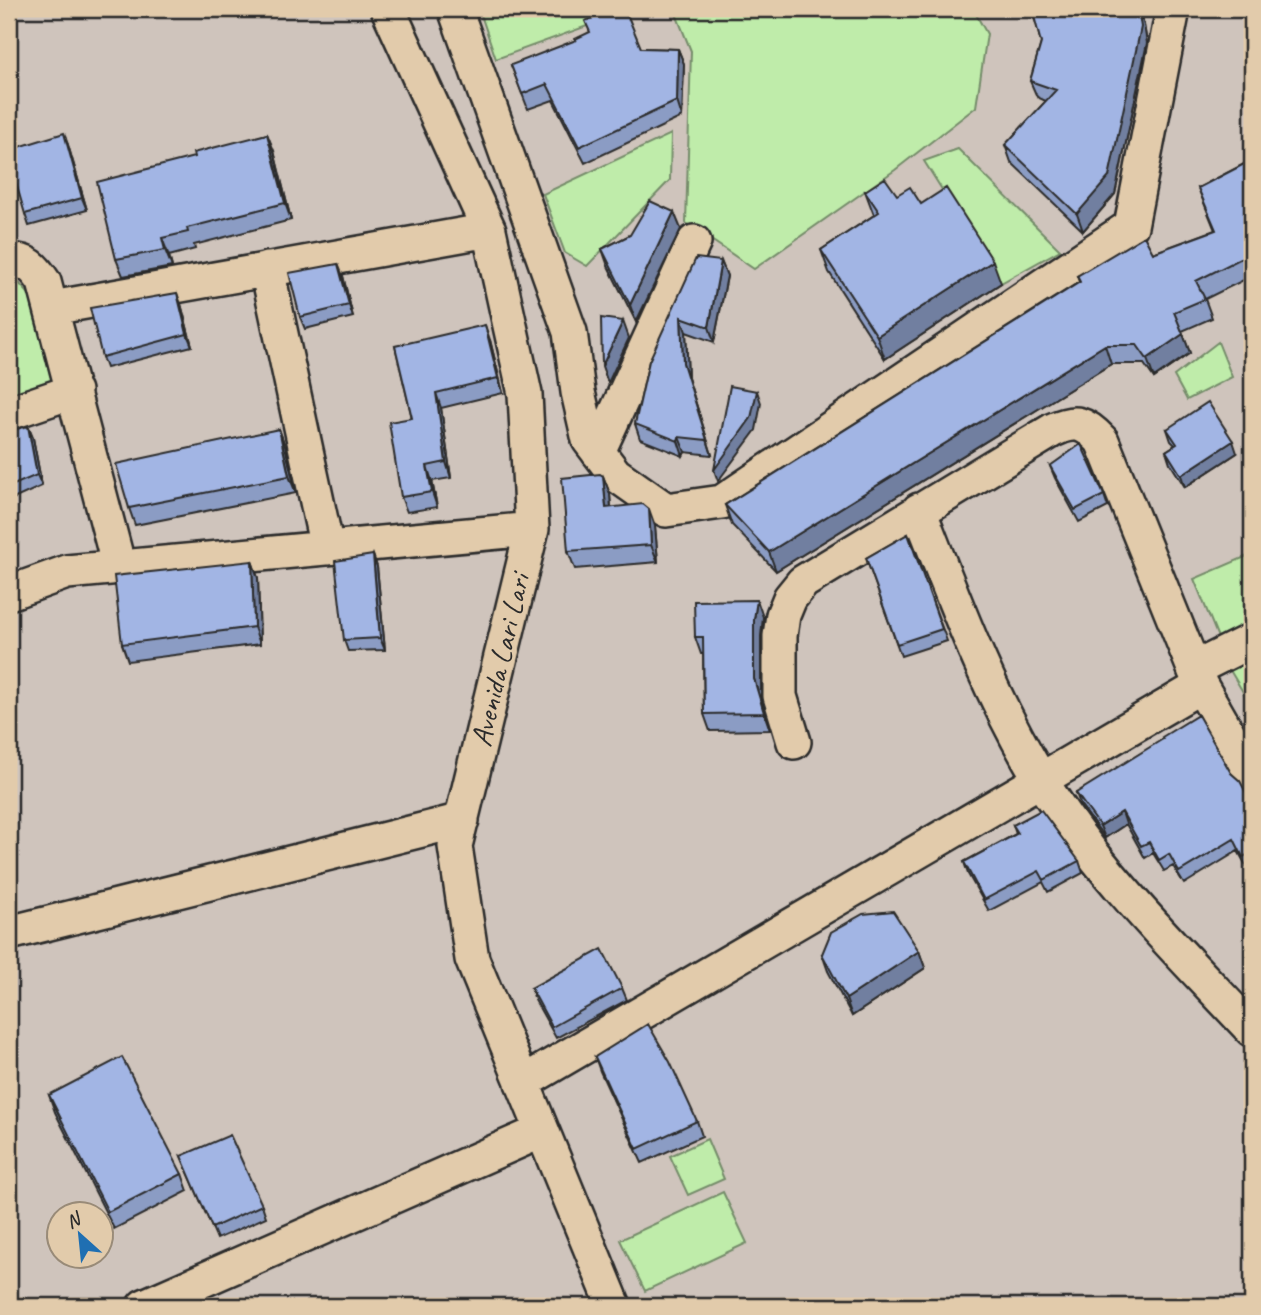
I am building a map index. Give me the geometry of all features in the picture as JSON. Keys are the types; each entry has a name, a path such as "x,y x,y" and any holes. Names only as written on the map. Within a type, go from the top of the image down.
{"street":[{"name":"Avenida Lari Lari","path":"388,9 489,230 525,394 531,529 455,846 472,959 614,1306"},
{"path":"455,9 570,332 578,392 589,440 615,474 667,510 722,502 1130,226 1173,9"},
{"path":"52,308 489,230"},
{"path":"598,452 694,242"},
{"path":"9,261 27,262 44,282 119,567"},
{"path":"267,269 327,548"},
{"path":"9,414 74,391"},
{"path":"525,394 550,397 578,392"},
{"path":"794,742 780,696 780,636 783,615 790,598 803,582 1053,430 1065,424 1079,423 1091,429 1102,441 1198,678 1252,775"},
{"path":"919,510 982,669 1041,780 1100,864 1252,1031"},
{"path":"9,593 67,572 531,529"},
{"path":"522,1083 1041,780 1252,640"},
{"path":"9,933 462,820"},
{"path":"144,1306 542,1131"}],"green space":[{"path":"479,9 634,9 496,59"},
{"path":"674,9 973,9 987,34 976,107 895,170 754,269 686,223 691,51"},
{"path":"671,134 670,180 587,266 565,253 543,194"},
{"path":"958,149 1060,250 1001,283 924,161"},
{"path":"17,281 29,294 52,381 9,396 9,282"},
{"path":"1218,342 1232,377 1187,400 1174,376"},
{"path":"1252,554 1252,632 1221,645 1194,579"},
{"path":"1252,651 1252,707 1225,662"},
{"path":"707,1139 724,1179 688,1195 670,1156"},
{"path":"723,1192 747,1243 645,1291 620,1240"}],"building":[{"path":"616,9 625,9 641,48 678,49 677,101 579,147 547,84 522,94 511,65 576,40 590,32 585,21"},
{"path":"1031,9 1138,9 1141,27 1109,177 1077,214 1005,145 1056,90 1030,81 1041,43"},
{"path":"64,133 82,198 25,214 9,159 9,150"},
{"path":"267,134 285,203 187,228 188,232 162,238 165,250 116,259 97,182 194,157 193,153"},
{"path":"1252,160 1252,253 1196,281 1205,299 1174,312 1183,334 1147,359 1137,345 1105,345 769,552 725,505 1080,282 1077,276 1144,236 1153,253 1216,230 1198,188"},
{"path":"885,178 897,195 910,187 921,204 946,188 993,261 877,336 821,250 879,212 865,191"},
{"path":"650,201 674,212 630,305 602,249 630,235"},
{"path":"696,258 721,261 709,327 681,317 683,363 707,440 679,437 678,441 635,424 649,361"},
{"path":"338,264 349,305 300,317 289,273"},
{"path":"177,293 187,334 102,357 90,308"},
{"path":"601,318 623,321 602,366"},
{"path":"485,325 498,378 436,393 446,462 427,466 432,492 401,497 389,422 412,418 395,346"},
{"path":"730,386 757,391 751,418 714,470"},
{"path":"1208,402 1233,441 1181,475 1166,451 1177,444 1167,429"},
{"path":"28,426 37,475 9,487 9,431"},
{"path":"279,429 289,476 129,508 116,464"},
{"path":"1081,444 1104,495 1075,510 1050,466"},
{"path":"600,474 603,476 606,508 643,504 649,509 651,545 568,551 562,478"},
{"path":"908,534 942,629 897,644 866,558"},
{"path":"373,555 380,638 344,640 335,561"},
{"path":"252,561 254,627 122,644 114,576"},
{"path":"757,600 754,619 754,679 764,713 704,714 703,637 695,637 694,601"},
{"path":"1198,715 1252,804 1252,852 1243,857 1234,839 1179,872 1169,854 1159,860 1149,842 1141,846 1122,812 1100,826 1076,793"},
{"path":"1041,810 1079,861 1044,880 1039,871 984,900 964,862 1018,833 1013,825"},
{"path":"893,911 919,951 846,999 822,954 831,932 863,914"},
{"path":"602,949 622,988 552,1027 531,988"},
{"path":"648,1024 670,1062 697,1121 637,1149 595,1057"},
{"path":"122,1057 182,1174 116,1208 116,1200 102,1200 49,1095"},
{"path":"230,1135 262,1205 212,1228 181,1156"}]}
